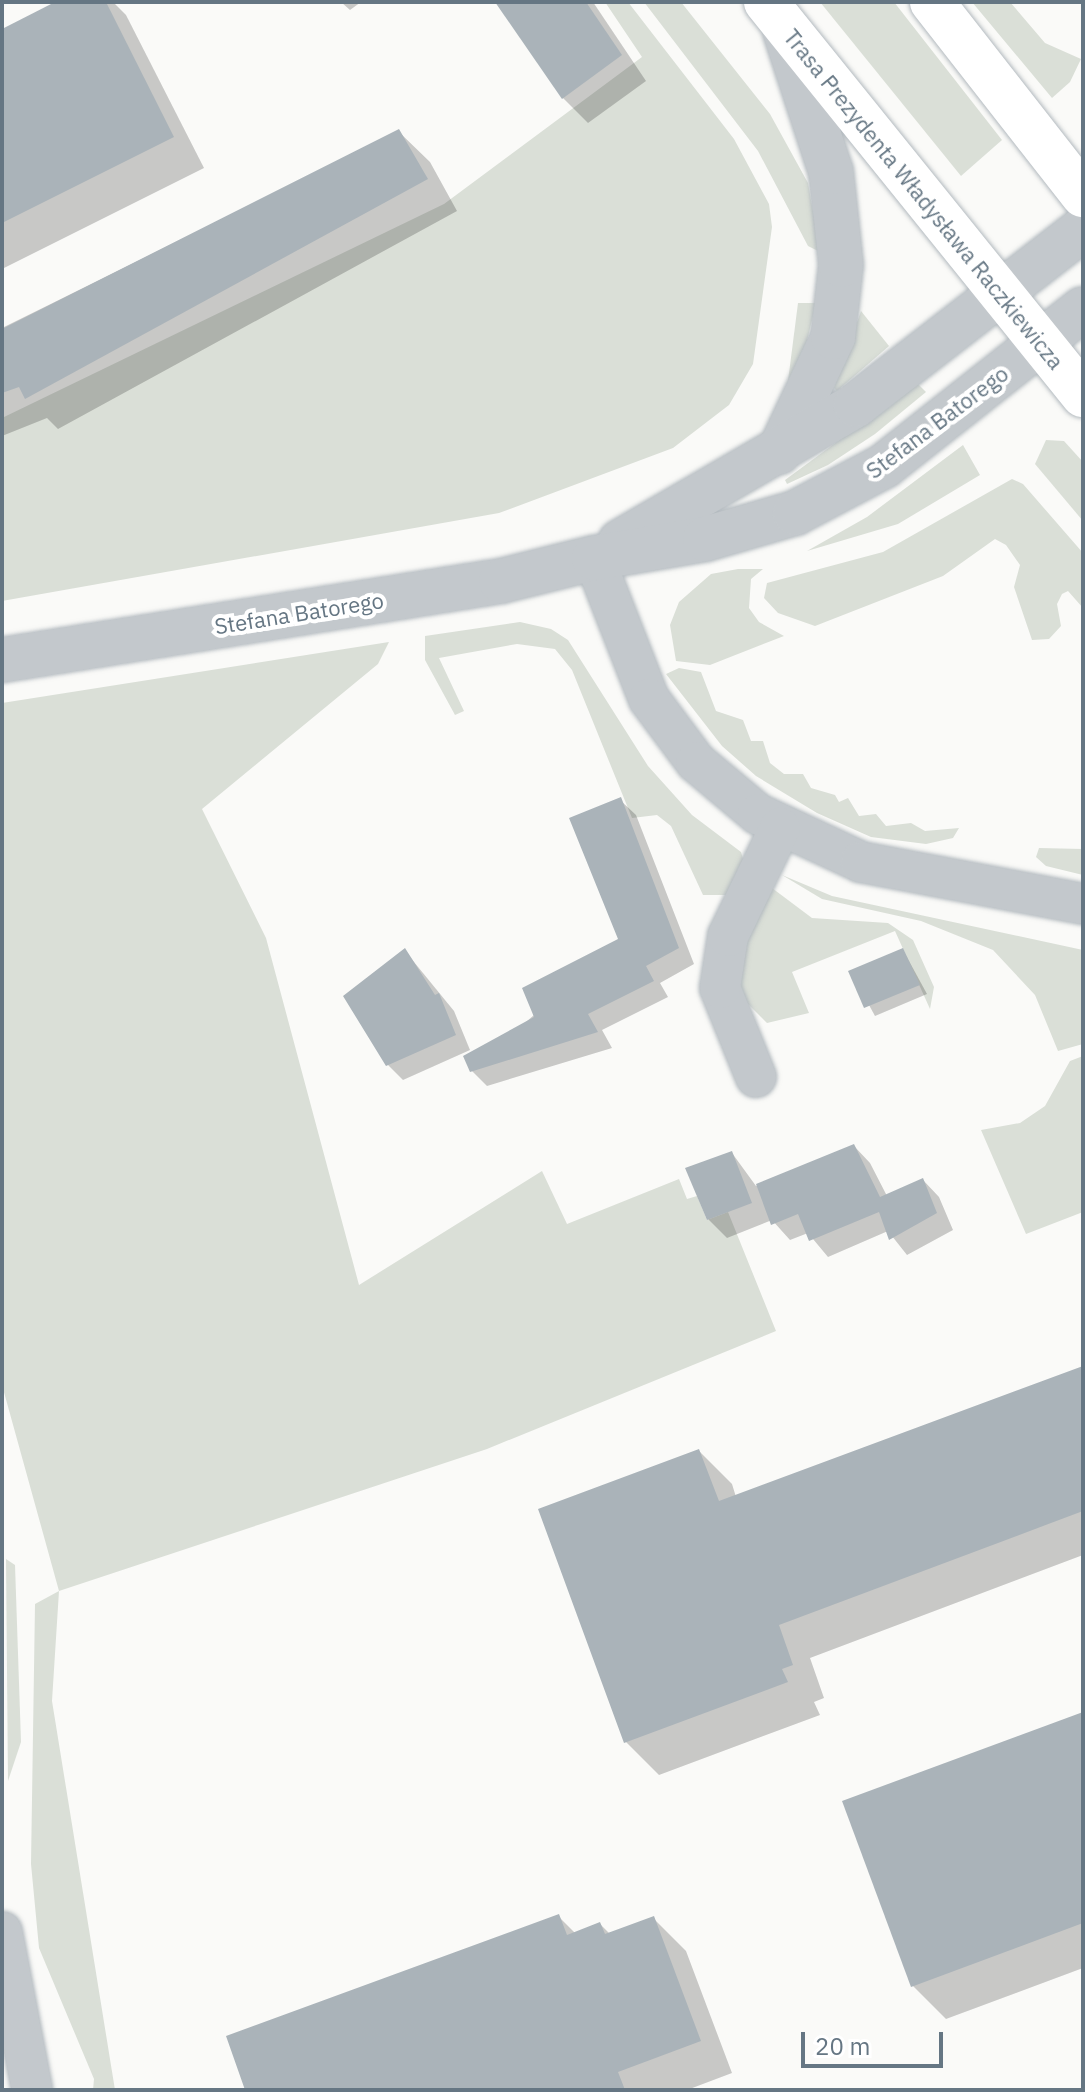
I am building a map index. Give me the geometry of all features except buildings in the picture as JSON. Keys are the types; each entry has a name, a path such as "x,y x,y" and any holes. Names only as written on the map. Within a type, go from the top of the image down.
{"main road":[{"path":"932,2 1083,195"},
{"name":"Trasa Prezydenta Władysława Raczkiewicza","path":"774,12 1083,395"}],"street":[{"path":"774,12 831,172 841,265 833,337 779,452"},
{"name":"Stefana Batorego","path":"594,558 856,405 1066,242"},
{"name":"Stefana Batorego","path":"2,660 479,585 594,558 705,539 795,513 884,466 1083,309"},
{"path":"594,558 631,662 664,722 716,782 780,828 861,862 1083,904"},
{"path":"756,1077 720,988 728,936 780,828"},
{"path":"2,1932 32,2090"}],"shaded area":[{"path":"605,2 628,2 734,139 769,204 772,227 753,364 729,405 673,448 499,513 2,601 2,418 444,204 642,57"},
{"path":"644,2 681,2 770,114 808,183 820,252 808,246 758,151"},
{"path":"820,2 894,2 1002,140 961,176"},
{"path":"972,2 1010,2 1045,43 1081,59 1070,82 1052,98"},
{"path":"798,303 816,303 807,341 788,381"},
{"path":"861,311 889,346 837,391 834,388"},
{"path":"917,383 926,392 875,434 828,465 787,484 785,480"},
{"path":"1046,440 1064,441 1083,462 1083,521 1035,464"},
{"path":"963,445 980,475 898,524 807,551 867,517"},
{"path":"1012,479 1023,484 1083,553 1083,608 1068,591 1062,594 1057,604 1061,626 1049,639 1032,640 1014,587 1020,565 1006,545 995,539 943,576 815,626 778,613 764,598 767,583 883,552"},
{"path":"763,569 751,579 749,608 759,622 784,636 710,665 676,661 670,625 679,602 711,574"},
{"path":"520,622 551,629 568,640 648,766 692,815 741,852 744,862 733,895 703,895 671,826 657,815 632,818 572,670 555,649 517,644 439,658 464,711 455,715 425,660 425,636"},
{"path":"389,642 378,664 202,809 266,938 359,1285 542,1171 567,1224 679,1179 687,1199 697,1196 707,1220 728,1212 776,1331 487,1449 59,1591 2,1385 2,703"},
{"path":"679,668 701,672 716,711 743,720 751,741 763,741 770,763 784,774 803,774 811,788 835,795 839,802 848,798 859,816 876,814 886,826 911,823 925,831 959,828 953,838 926,844 871,837 817,813 756,776 722,746 666,674"},
{"path":"1039,848 1083,849 1083,875 1046,866 1036,857"},
{"path":"782,875 832,896 1083,950 1083,1044 1058,1051 1035,995 993,950 921,921 822,899"},
{"path":"768,885 812,918 888,923 913,940 934,987 930,1009 895,931 792,972 809,1013 767,1023 741,997 737,946"},
{"path":"1083,1056 1083,1212 1026,1234 981,1130 1020,1123 1045,1106 1070,1061"},
{"path":"6,1559 15,1565 21,1742 8,1781"},
{"path":"59,1591 52,1701 115,2090 93,2090 94,2079 39,1948 31,1864 35,1604"}]}
